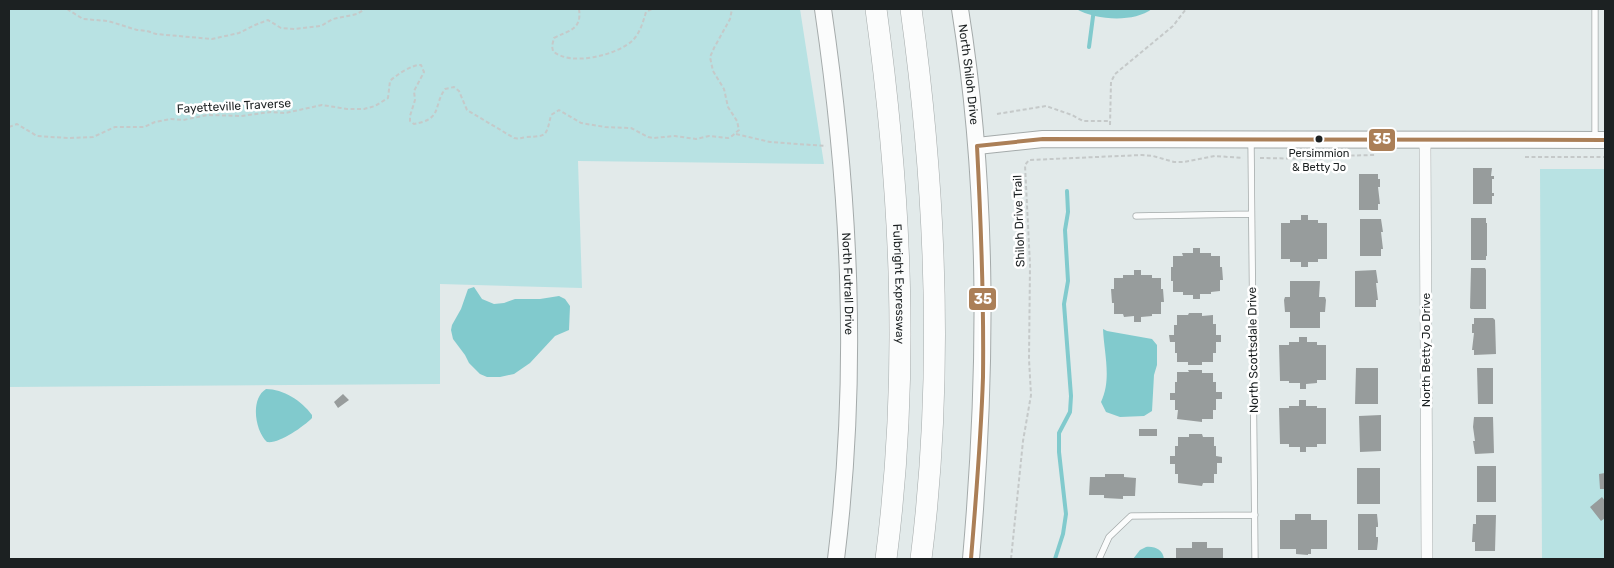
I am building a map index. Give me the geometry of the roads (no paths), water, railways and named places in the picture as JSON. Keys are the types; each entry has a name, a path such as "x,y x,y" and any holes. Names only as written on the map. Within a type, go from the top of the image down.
{"highway":[{"name":"Fulbright Expressway","path":"876,9 892,146 900,266 899,405 894,483 886,559"},
{"path":"911,9 927,142 934,278 933,404 930,476 921,559"}],"main road":[{"name":"North Futrall Drive","path":"823,9 841,148 849,282 847,433 836,559"},
{"name":"North Shiloh Drive","path":"960,9 977,146 983,271 983,352 978,483 971,559"},
{"path":"977,146 1043,139 1600,140"}],"street":[{"name":"North Betty Jo Drive","path":"1425,140 1427,559"}],"lane":[{"path":"1596,9 1600,140"},
{"name":"North Scottsdale Drive","path":"1251,140 1255,559"},
{"path":"1136,216 1252,214"},
{"path":"1099,559 1109,537 1131,516 1255,515"}],"waterway":[{"path":"1089,47 1094,9"},
{"path":"1055,559 1063,534 1066,514 1059,452 1059,433 1070,412 1071,396 1064,304 1068,281 1065,230 1068,212 1067,191"}],"place":[{"name":"Persimmion & Betty Jo","path":"1319,139"}]}
